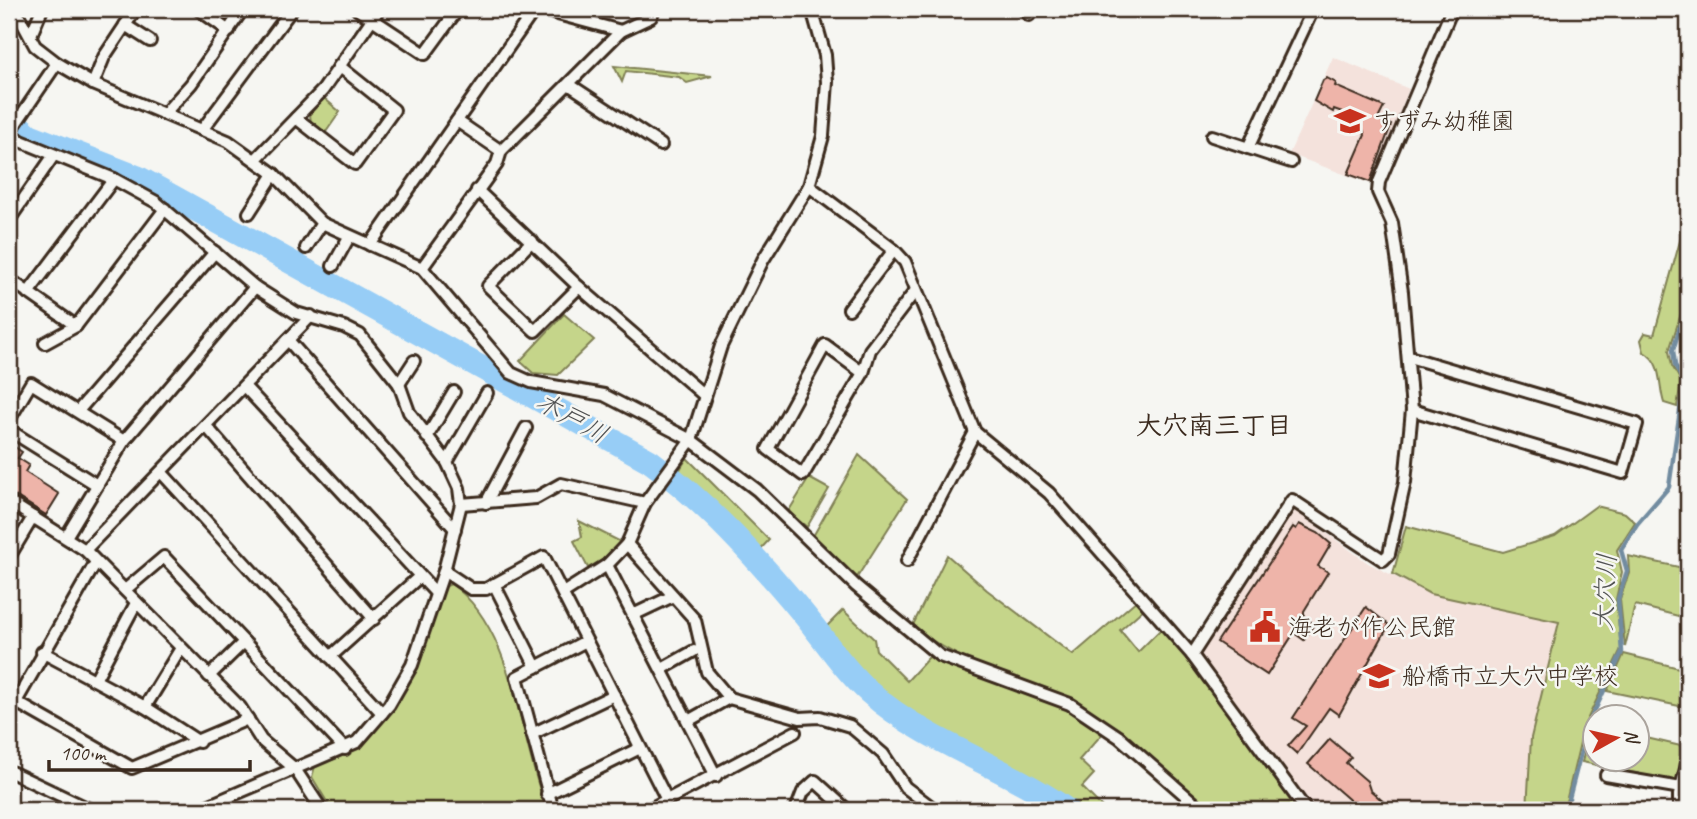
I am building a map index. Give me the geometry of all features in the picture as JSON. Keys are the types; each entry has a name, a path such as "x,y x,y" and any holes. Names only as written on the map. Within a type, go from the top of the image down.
{"street":[{"path":"15,9 35,46 57,63 93,84 228,141 274,174 322,223 422,268 511,373 531,382 604,395 691,440 757,490 856,586 940,656 1070,704 1119,737 1202,810"},
{"path":"31,35 42,9"},
{"path":"93,84 104,57 136,9"},
{"path":"198,9 229,31"},
{"path":"164,113 191,84 243,9"},
{"path":"202,130 292,9"},
{"path":"357,9 425,54 458,9"},
{"path":"256,159 323,90 379,9"},
{"path":"370,245 537,9 621,32"},
{"path":"422,268 497,164 501,151 621,32 651,17 654,9"},
{"path":"563,593 607,565 627,544 645,503 691,440 721,346 764,260 810,186 823,136 827,82 825,55 812,9"},
{"path":"1023,9 1029,15 1032,9"},
{"path":"1248,148 1313,9"},
{"path":"1192,655 1292,500 1383,561 1389,554 1405,482 1412,410 1409,357 1392,223 1378,192 1379,182 1452,9"},
{"path":"125,24 150,41"},
{"path":"57,63 12,127 21,141 114,178 165,209 255,287 296,313 360,335 399,384 409,412 447,462 459,488 461,503 444,571 412,664 400,688 382,713 357,742 198,810"},
{"path":"296,118 355,164 394,110 338,66"},
{"path":"570,85 661,145"},
{"path":"457,121 501,151"},
{"path":"1212,136 1291,162"},
{"path":"9,220 54,155"},
{"path":"249,213 274,174"},
{"path":"28,293 114,178"},
{"path":"810,186 894,250 905,262 975,432 1049,493 1192,655 1306,810"},
{"path":"477,190 579,287 705,396"},
{"path":"45,343 76,326 165,209"},
{"path":"306,248 322,223"},
{"path":"333,267 349,237"},
{"path":"532,241 488,286 535,331 579,287"},
{"path":"849,309 894,250"},
{"path":"78,411 215,252"},
{"path":"9,279 76,326"},
{"path":"66,537 124,441 255,287"},
{"path":"863,373 825,345 768,449 803,475 863,373 870,350 916,290"},
{"path":"85,550 311,316"},
{"path":"288,340 455,528"},
{"path":"1409,357 1637,424 1623,473 1412,410"},
{"path":"399,384 414,361"},
{"path":"9,419 31,383 124,441"},
{"path":"244,386 435,592"},
{"path":"427,437 454,392"},
{"path":"447,462 487,393"},
{"path":"206,426 374,619"},
{"path":"486,503 526,428"},
{"path":"9,430 97,485"},
{"path":"907,561 975,432"},
{"path":"162,472 382,713"},
{"path":"461,503 536,498 561,484 645,503"},
{"path":"9,502 85,550 209,676 248,719 261,740 295,769 322,810"},
{"path":"9,557 33,517"},
{"path":"627,544 695,620 707,672 729,698 800,718 820,718 849,726 883,754 905,787 934,809 944,810"},
{"path":"444,571 471,589 486,589 544,556 667,800"},
{"path":"125,590 164,557 345,748"},
{"path":"9,714 96,562"},
{"path":"607,565 716,776"},
{"path":"330,657 419,577"},
{"path":"495,584 537,667"},
{"path":"633,615 673,596"},
{"path":"95,680 136,603"},
{"path":"553,810 517,677 586,641"},
{"path":"209,676 244,642"},
{"path":"145,707 181,648"},
{"path":"662,669 694,651"},
{"path":"43,652 145,707 199,742"},
{"path":"532,734 614,695"},
{"path":"688,720 729,698"},
{"path":"16,702 132,768 199,742 248,719"},
{"path":"648,810 795,732"},
{"path":"547,794 640,748"},
{"path":"1679,810 1688,761"},
{"path":"9,771 70,806 91,810"},
{"path":"1605,775 1681,788"},
{"path":"796,810 803,792 816,781 847,810"}],"shaded area":[{"name":"すずみ幼稚園","path":"1333,57 1409,89 1371,184 1289,154"},
{"name":"船橋市立大穴中学校","path":"1296,511 1368,563 1430,594 1559,622 1531,738 1527,810 1318,810 1295,787 1197,657 1289,512"}],"green space":[{"path":"614,66 712,76 687,83 679,77 626,71 622,82"},
{"path":"324,98 340,112 326,132 311,123 310,114"},
{"path":"1688,212 1688,292 1669,351 1672,366 1681,381 1677,407 1664,403 1657,368 1644,352 1641,340 1645,333 1654,335"},
{"path":"564,314 594,340 558,375 533,373 520,361"},
{"path":"859,455 907,499 856,579 812,538"},
{"path":"687,458 769,540 756,554 677,474"},
{"path":"809,478 829,489 807,527 788,512"},
{"path":"1596,506 1625,513 1635,522 1617,550 1622,572 1616,599 1621,649 1595,704 1582,704 1582,734 1564,810 1527,810 1531,738 1559,622 1430,594 1393,574 1406,526 1503,552 1555,536"},
{"path":"579,521 621,542 601,561 588,568 574,541 582,537"},
{"path":"947,555 987,590 1073,655 1138,599 1146,607 1120,630 1138,652 1163,627 1298,810 1209,810 1156,761 1121,734 1069,706 962,657 912,627"},
{"path":"1628,556 1688,569 1686,618 1635,605 1625,647 1620,599 1629,573"},
{"path":"451,584 472,603 489,628 502,657 547,810 332,810 312,777 315,766 353,751 364,743 392,709 413,670 444,587"},
{"path":"843,610 874,639 876,650 907,681 929,657 1069,708 1104,732 1079,760 1094,774 1082,787 1105,810 1079,810 921,719 872,685 826,627"},
{"path":"1624,654 1687,670 1684,707 1607,691"},
{"path":"1652,739 1685,747 1678,782 1640,774 1652,774"}],"building":[{"path":"1327,78 1336,83 1335,86 1384,107 1378,119 1391,125 1370,182 1348,174 1365,135 1359,118 1334,109 1333,112 1314,101 1323,80"},
{"path":"9,443 22,452 18,458 29,465 25,472 59,494 46,515 9,492"},
{"path":"1299,524 1318,533 1331,544 1318,566 1328,572 1304,611 1304,617 1314,624 1304,640 1294,633 1267,675 1217,642 1293,527 1296,529"},
{"path":"1366,607 1389,625 1339,715 1329,708 1297,754 1288,746 1306,726 1293,718"},
{"path":"1330,739 1351,757 1346,763 1367,781 1370,790 1393,810 1361,810 1308,764"}],"waterway":[{"name":"木戸川","path":"9,117 29,135 139,178 650,461 711,513 748,551 870,693 916,726 1018,780 1067,810"},
{"name":"大穴川","path":"1566,810 1588,725 1622,652 1618,599 1627,571 1621,550 1637,524 1669,487 1684,383 1675,365 1673,350 1688,300"}],"place":[{"name":"すずみ幼稚園","path":"1350,121"},
{"name":"海老が作公民館","path":"1265,627"},
{"name":"船橋市立大穴中学校","path":"1379,676"}],"district":[{"name":"大穴南三丁目","path":"1214,425"}]}
